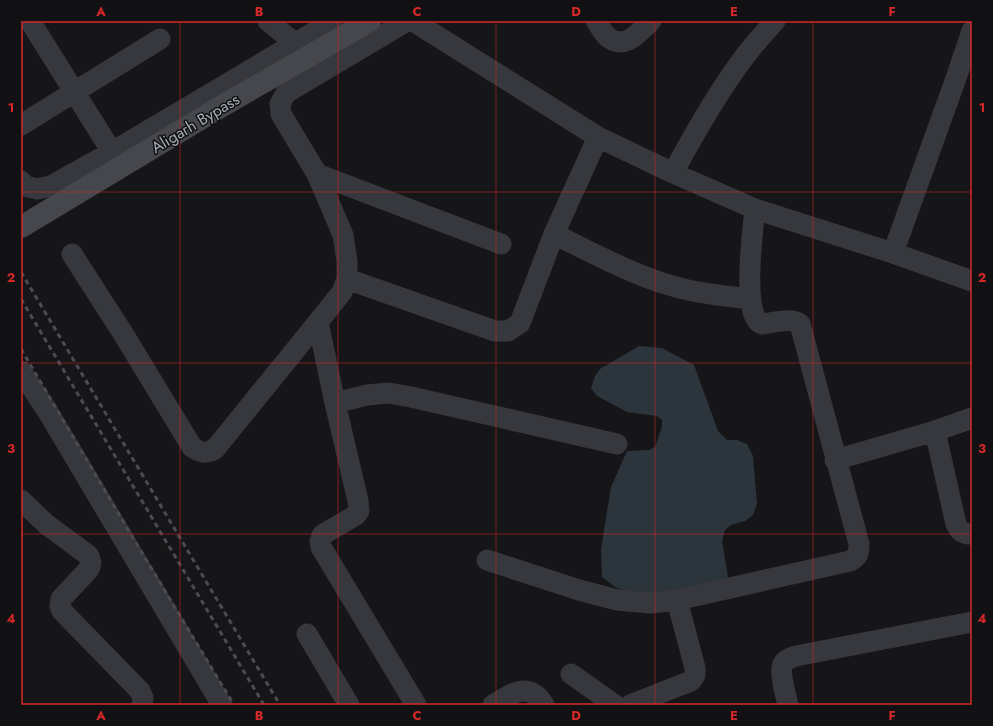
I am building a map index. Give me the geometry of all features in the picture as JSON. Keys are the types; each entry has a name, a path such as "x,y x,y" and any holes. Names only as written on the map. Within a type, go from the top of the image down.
{"main road":[{"name":"Aligarh Bypass","path":"21,227 222,106 370,21"}],"street":[{"path":"30,21 112,152"},
{"path":"268,21 296,44"},
{"path":"21,181 25,186 37,189 51,186 112,152 333,21"},
{"path":"72,254 124,335 192,447 200,452 207,453 215,449 342,292 346,279 347,261 343,236 317,174 281,114 280,104 286,93 407,21"},
{"path":"413,21 598,137 674,173 755,209 893,253 972,281"},
{"path":"596,21 608,38 618,43 630,41 651,21"},
{"path":"674,173 716,96 746,54 775,21"},
{"path":"893,253 964,83 972,31"},
{"path":"21,125 160,39"},
{"path":"346,279 495,331 508,331 520,323 554,234 598,137"},
{"path":"317,174 501,244"},
{"path":"486,560 579,590 618,600 650,603 676,600 850,561 856,558 858,544 800,324 797,321 792,320 762,324 758,323 754,318 750,299 750,265 755,209"},
{"path":"554,234 627,270 669,286 707,294 750,299"},
{"path":"318,322 359,511 356,515 322,535 320,540 321,547 416,705"},
{"path":"21,371 48,412 222,705"},
{"path":"335,403 367,395 388,393 617,444"},
{"path":"835,460 935,431 972,418"},
{"path":"935,431 956,524 959,530 964,534 972,534"},
{"path":"21,500 46,524 88,555 91,560 91,566 89,569 61,599 60,606 62,611 140,691 143,698 142,705"},
{"path":"630,705 690,681 695,675 696,668 676,600"},
{"path":"788,705 781,671 783,664 787,660 796,656 972,622"},
{"path":"307,634 349,705"},
{"path":"570,674 615,705"},
{"path":"493,705 513,693 525,690 534,694 544,705"}],"shaded area":[{"path":"639,346 662,348 694,365 718,431 727,440 737,440 747,444 753,456 757,504 753,515 745,521 731,525 725,530 722,541 728,577 709,588 636,596 615,587 602,577 601,549 611,487 627,451 649,450 655,447 662,427 662,420 657,416 627,412 597,396 591,388 595,376 600,369"}],"railway":[{"path":"21,272 280,705"},
{"path":"21,299 264,705"},
{"path":"21,349 234,705"}]}
